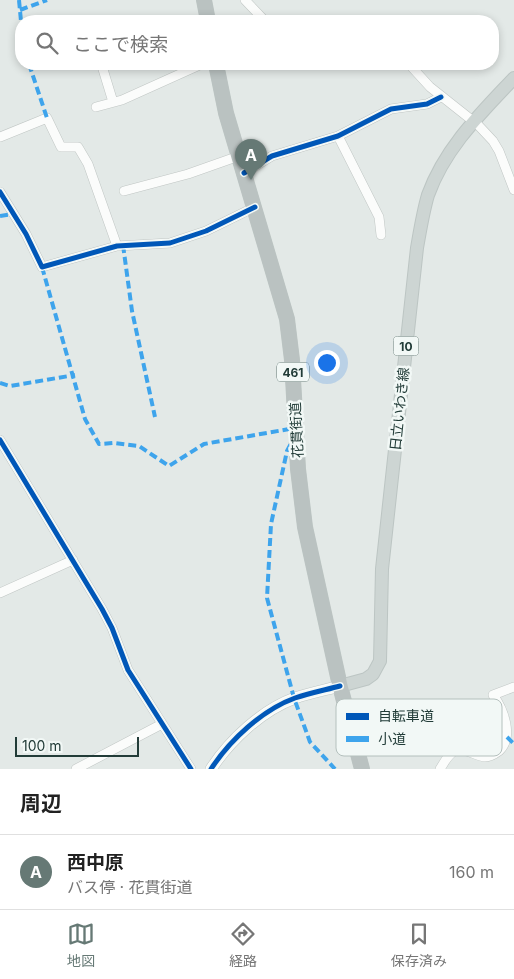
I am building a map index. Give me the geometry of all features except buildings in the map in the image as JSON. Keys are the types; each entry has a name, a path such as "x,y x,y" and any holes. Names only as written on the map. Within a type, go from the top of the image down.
{"highway":[{"path":"204,0 207,15"},
{"name":"花貫街道","path":"217,70 226,113 281,296 290,336 298,469 305,527 343,699"},
{"name":"花貫街道","path":"359,756 362,769"}],"main road":[{"name":"日立いわき線","path":"340,686 366,679 373,674 380,660 382,569 421,227 428,197 443,163 473,122 514,78"}],"street":[{"path":"245,0 259,15"},
{"path":"103,70 113,102"},
{"path":"96,107 113,102 188,70"},
{"path":"414,70 441,97 473,122 493,141 514,190"},
{"path":"244,173 272,156 338,136 392,109 427,104 441,97"},
{"path":"0,137 47,118 61,147 78,148 88,164 117,246"},
{"path":"338,136 379,217 381,235"},
{"path":"124,191 188,174 239,156"},
{"path":"0,192 26,234 42,267 117,246 170,243 206,232 255,207"},
{"path":"0,440 74,560 112,628 128,670 191,769"},
{"path":"0,593 74,560"},
{"path":"211,769 223,751 251,723 294,698 340,686"},
{"path":"495,699 493,696 514,687"},
{"path":"502,712 507,737 502,748"},
{"path":"76,769 162,724"},
{"path":"440,769 450,756"}],"marked path":[{"path":"19,0 20,15"},
{"path":"20,10 47,0"},
{"path":"31,70 47,118"},
{"path":"0,216 13,214"},
{"path":"123,245 132,311 155,417"},
{"path":"42,267 85,419 99,444 114,443 139,446 169,466 204,444 295,428"},
{"path":"0,383 10,386 75,375"},
{"path":"296,434 287,451 271,524 267,598 294,698 310,742 335,769"},
{"path":"507,737 514,744"}],"cycle path":[{"path":"244,173 272,156 338,136 391,109 427,104 441,97"},
{"path":"0,192 26,234 42,267 117,246 170,243 206,231 255,207"},
{"path":"0,440 102,609 112,628 128,670 191,769"},
{"path":"211,769 237,737 271,710 295,698 340,686"}],"place":[{"name":"西中原","path":"251,180"}]}
